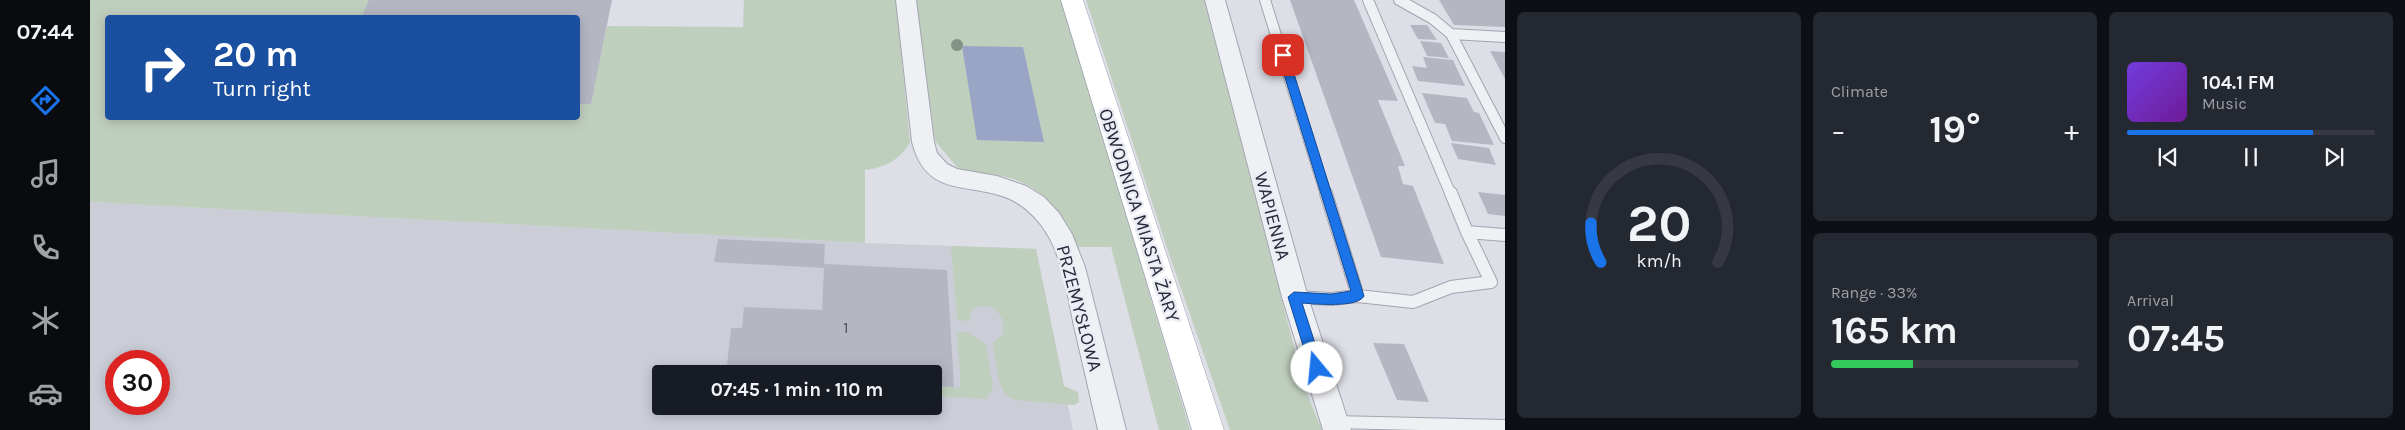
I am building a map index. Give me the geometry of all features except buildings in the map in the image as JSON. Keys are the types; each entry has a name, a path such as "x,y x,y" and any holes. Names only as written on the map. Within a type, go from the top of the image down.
{"main road":[{"name":"OBWODNICA MIASTA ŻARY","path":"1072,0 1208,430"}],"street":[{"name":"PRZEMYSŁOWA","path":"906,0 923,142 927,159 944,174 999,186 1023,195 1048,214 1060,235 1076,284 1112,430"},
{"name":"WAPIENNA","path":"1215,0 1294,297 1335,426"}],"lane":[{"path":"1266,0 1358,296"},
{"path":"1294,297 1331,300 1358,296 1413,302 1452,287 1490,282 1368,0"},
{"path":"1399,0 1433,19 1452,34 1505,138"},
{"path":"1452,34 1505,37"},
{"path":"1467,232 1505,235"},
{"path":"1335,426 1505,426"}],"shaded area":[{"path":"90,202 865,243 1036,249 1073,430 90,430"}],"green space":[{"path":"90,0 371,0 364,15 105,15 105,120 580,120 580,104 590,104 607,26 743,27 744,0 896,0 910,143 891,162 865,170 865,243 90,202"},
{"path":"916,0 1062,0 1190,430 1159,430 1111,247 1078,247 1073,234 1058,211 1039,193 1028,185 1015,180 957,167 935,141"},
{"path":"1086,0 1204,0 1305,389 1322,430 1230,430 1166,245"},
{"path":"951,246 1036,249 1064,386 1078,392 1079,402 1074,405 1016,400 1009,397 998,378 993,347 993,343 1003,334 1002,320 995,310 984,306 977,307 971,311 969,322 957,319"},
{"path":"957,332 967,332 986,344 993,388 987,399 942,396 942,387 961,388"}],"water":[{"path":"962,46 1023,47 1044,142 977,140"}],"route":[{"path":"1283,55 1358,296 1331,300 1294,297 1317,368"}]}
